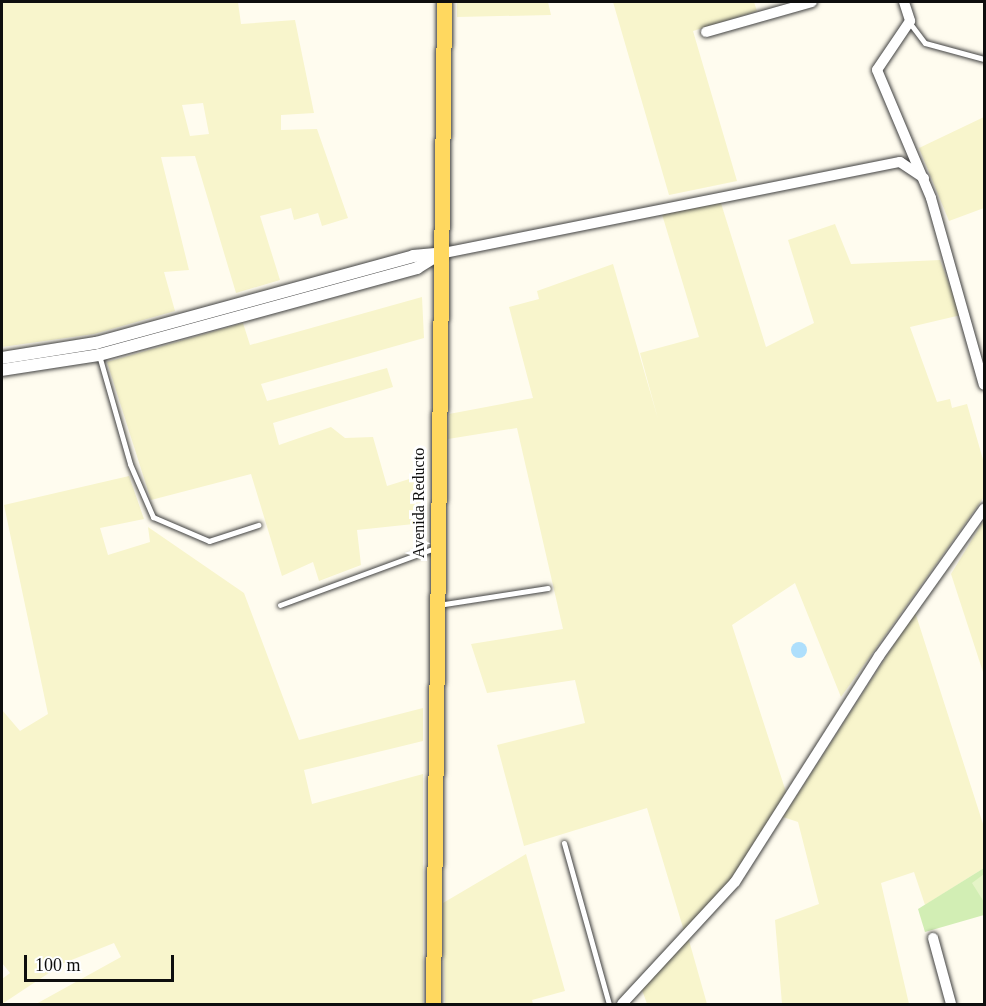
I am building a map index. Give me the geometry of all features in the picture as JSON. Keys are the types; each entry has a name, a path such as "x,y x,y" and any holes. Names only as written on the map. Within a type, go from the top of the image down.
{"main road":[{"name":"Avenida Reducto","path":"433,1005 444,2"}],"street":[{"path":"706,32 812,2"},
{"path":"904,2 909,22 877,70 924,178 982,370 984,385"},
{"path":"2,370 98,349 227,313 417,268 440,254 900,162 924,178"},
{"path":"2,357 98,349"},
{"path":"622,1005 735,882 879,656 984,509"},
{"path":"933,938 951,1005"}],"lane":[{"path":"909,22 925,43 984,59"},
{"path":"98,349 130,464 153,517 209,541 258,525"},
{"path":"280,605 437,547"},
{"path":"437,605 548,588"},
{"path":"564,843 609,1005"}],"shaded area":[{"path":"2,2 238,2 241,24 295,20 314,113 281,115 281,130 317,129 348,218 322,226 318,213 294,220 291,208 260,216 280,280 236,293 195,156 161,157 189,270 164,272 175,311 94,334 2,347","holes":["203,103 209,134 190,136 182,105"]},
{"path":"457,2 548,2 551,15 457,17"},
{"path":"613,2 754,2 757,11 693,31 737,181 669,195"},
{"path":"984,117 984,208 949,221 919,148"},
{"path":"720,200 766,347 814,323 788,240 835,224 851,264 940,260 961,315 910,327 937,402 950,399 952,408 967,404 984,463 984,497 841,697 795,583 732,625 786,792 724,892 684,931 647,808 524,846 497,745 585,723 575,680 487,693 471,644 563,629 517,428 448,439 449,414 533,398 509,307 539,299 537,291 613,264 658,419 640,353 699,337 661,211"},
{"path":"422,297 424,338 261,384 267,401 387,368 393,387 273,423 279,445 331,427 345,438 373,437 387,486 422,475 423,523 357,530 361,565 319,581 313,562 282,576 251,474 151,500 107,362 243,323 250,345"},
{"path":"129,476 144,519 100,528 108,555 150,542 148,527 244,593 299,740 423,708 423,741 304,770 312,804 423,774 423,1004 36,1004 121,957 114,943 64,963 2,1004 2,979 10,973 2,963 2,710 20,731 48,714 4,505"},
{"path":"984,520 984,675 951,574"},
{"path":"915,612 984,827 984,868 925,905 914,872 881,883 909,1004 782,1004 775,920 819,904 798,822 783,817"},
{"path":"526,854 565,991 532,1000 533,1004 445,1004 443,903"},
{"path":"688,937 707,1004 647,1004 641,987"}],"green space":[{"path":"984,868 984,915 925,932 918,909"},
{"path":"984,874 984,902 972,883"}],"water":[{"path":"799,642 807,650 799,658 791,650"}]}
